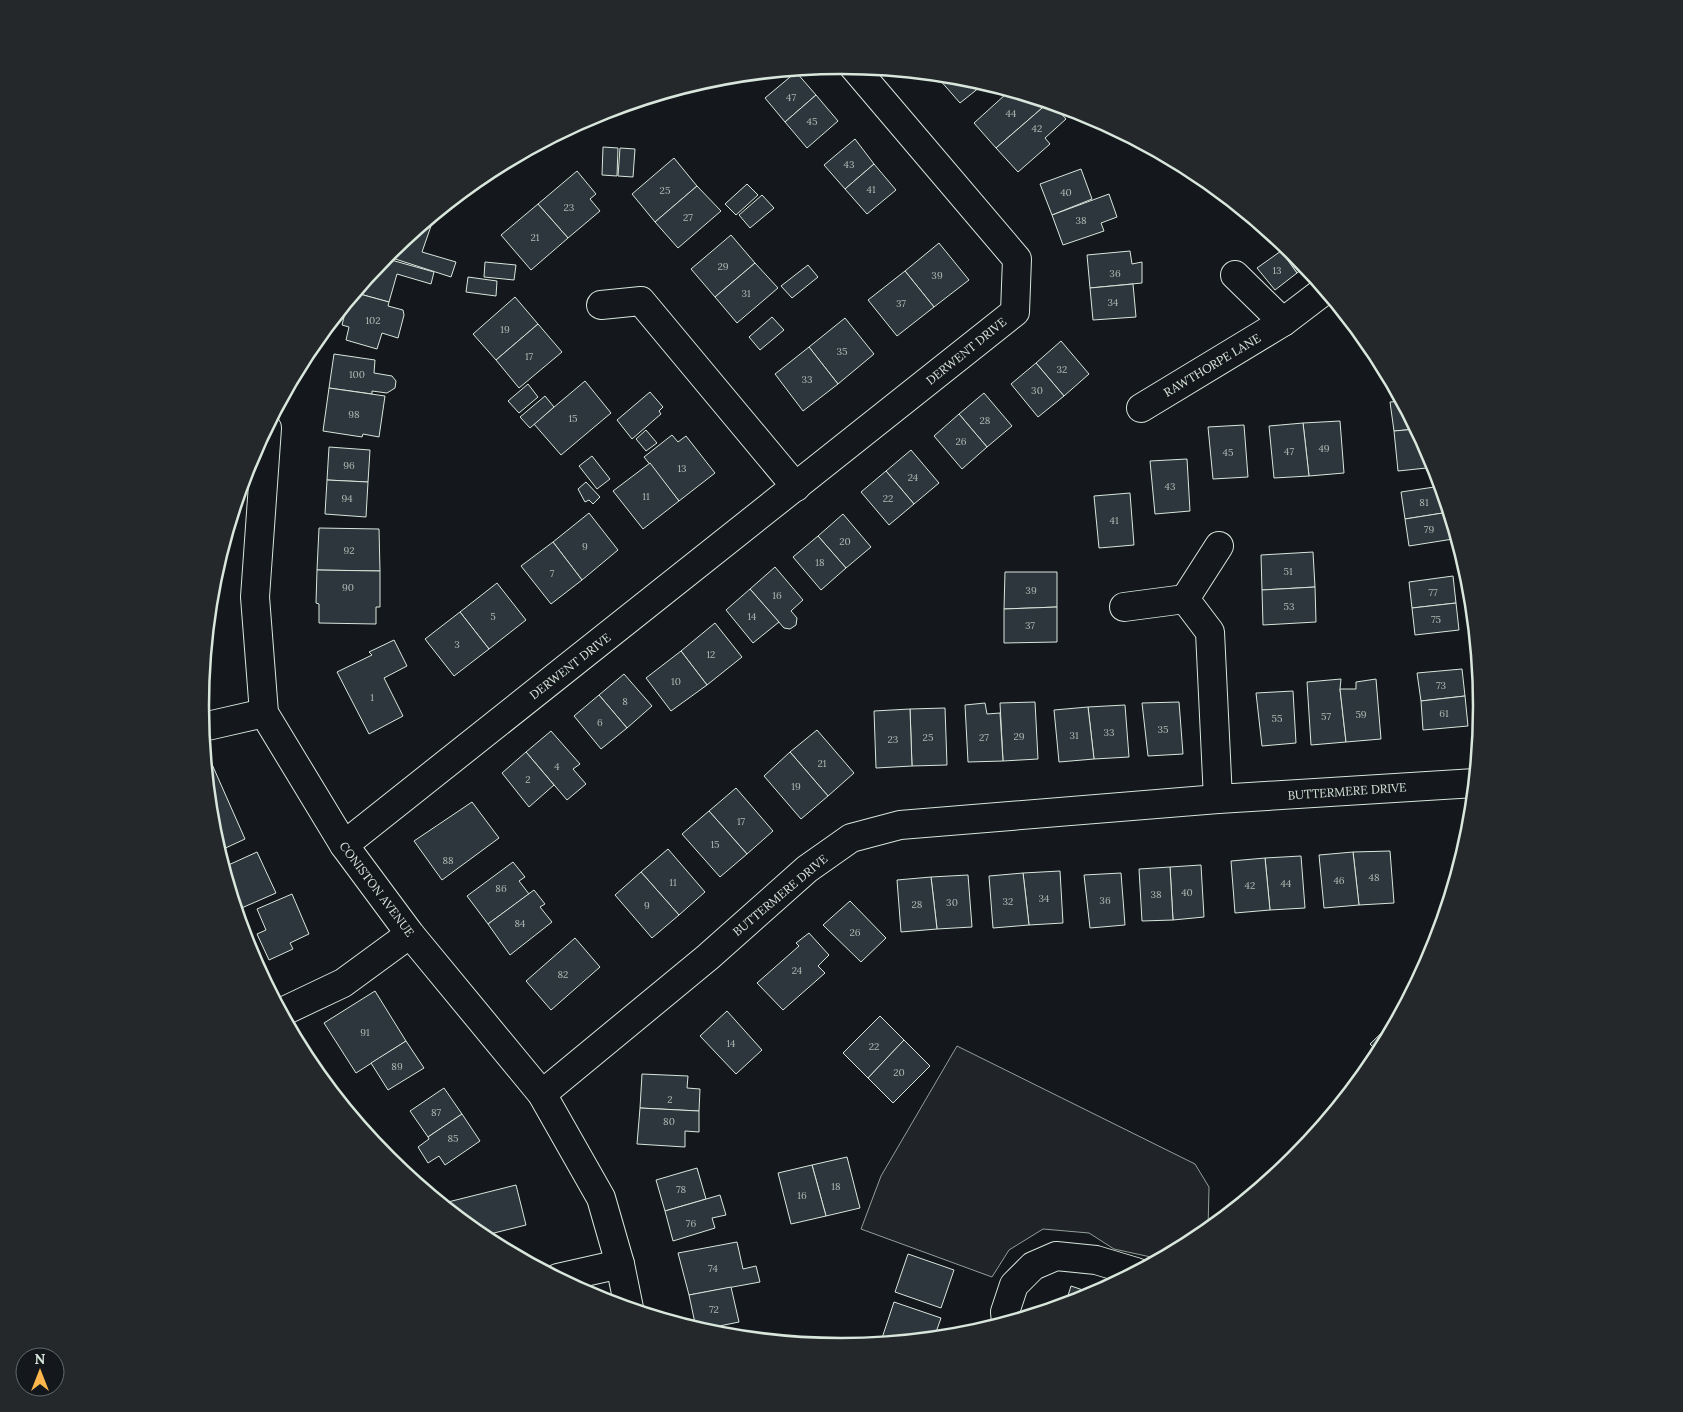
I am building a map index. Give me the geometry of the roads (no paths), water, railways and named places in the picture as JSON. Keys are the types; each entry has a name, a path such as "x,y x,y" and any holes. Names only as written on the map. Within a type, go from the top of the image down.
{"street":[{"name":"DERWENT DRIVE","path":"344,845 1015,312 1016,259 860,74"},
{"path":"1235,275 1283,322"},
{"name":"RAWTHORPE LANE","path":"1141,408 1283,322 1321,294"},
{"path":"600,306 641,301 796,487"},
{"name":"CONISTON AVENUE","path":"266,444 254,598 264,713 344,845 410,934 542,1094 600,1198 620,1264 627,1301"},
{"path":"1124,607 1185,599 1219,546"},
{"path":"1185,599 1210,632 1218,799"},
{"path":"210,724 264,713"},
{"name":"BUTTERMERE DRIVE","path":"542,1094 708,957 807,869 851,838 900,825 1218,799 1469,783"},
{"path":"287,1010 343,983 410,934"},
{"path":"1005,1317 1005,1312 1014,1285 1033,1266 1056,1256 1096,1260 1128,1270"},
{"path":"568,1276 620,1264"}]}
